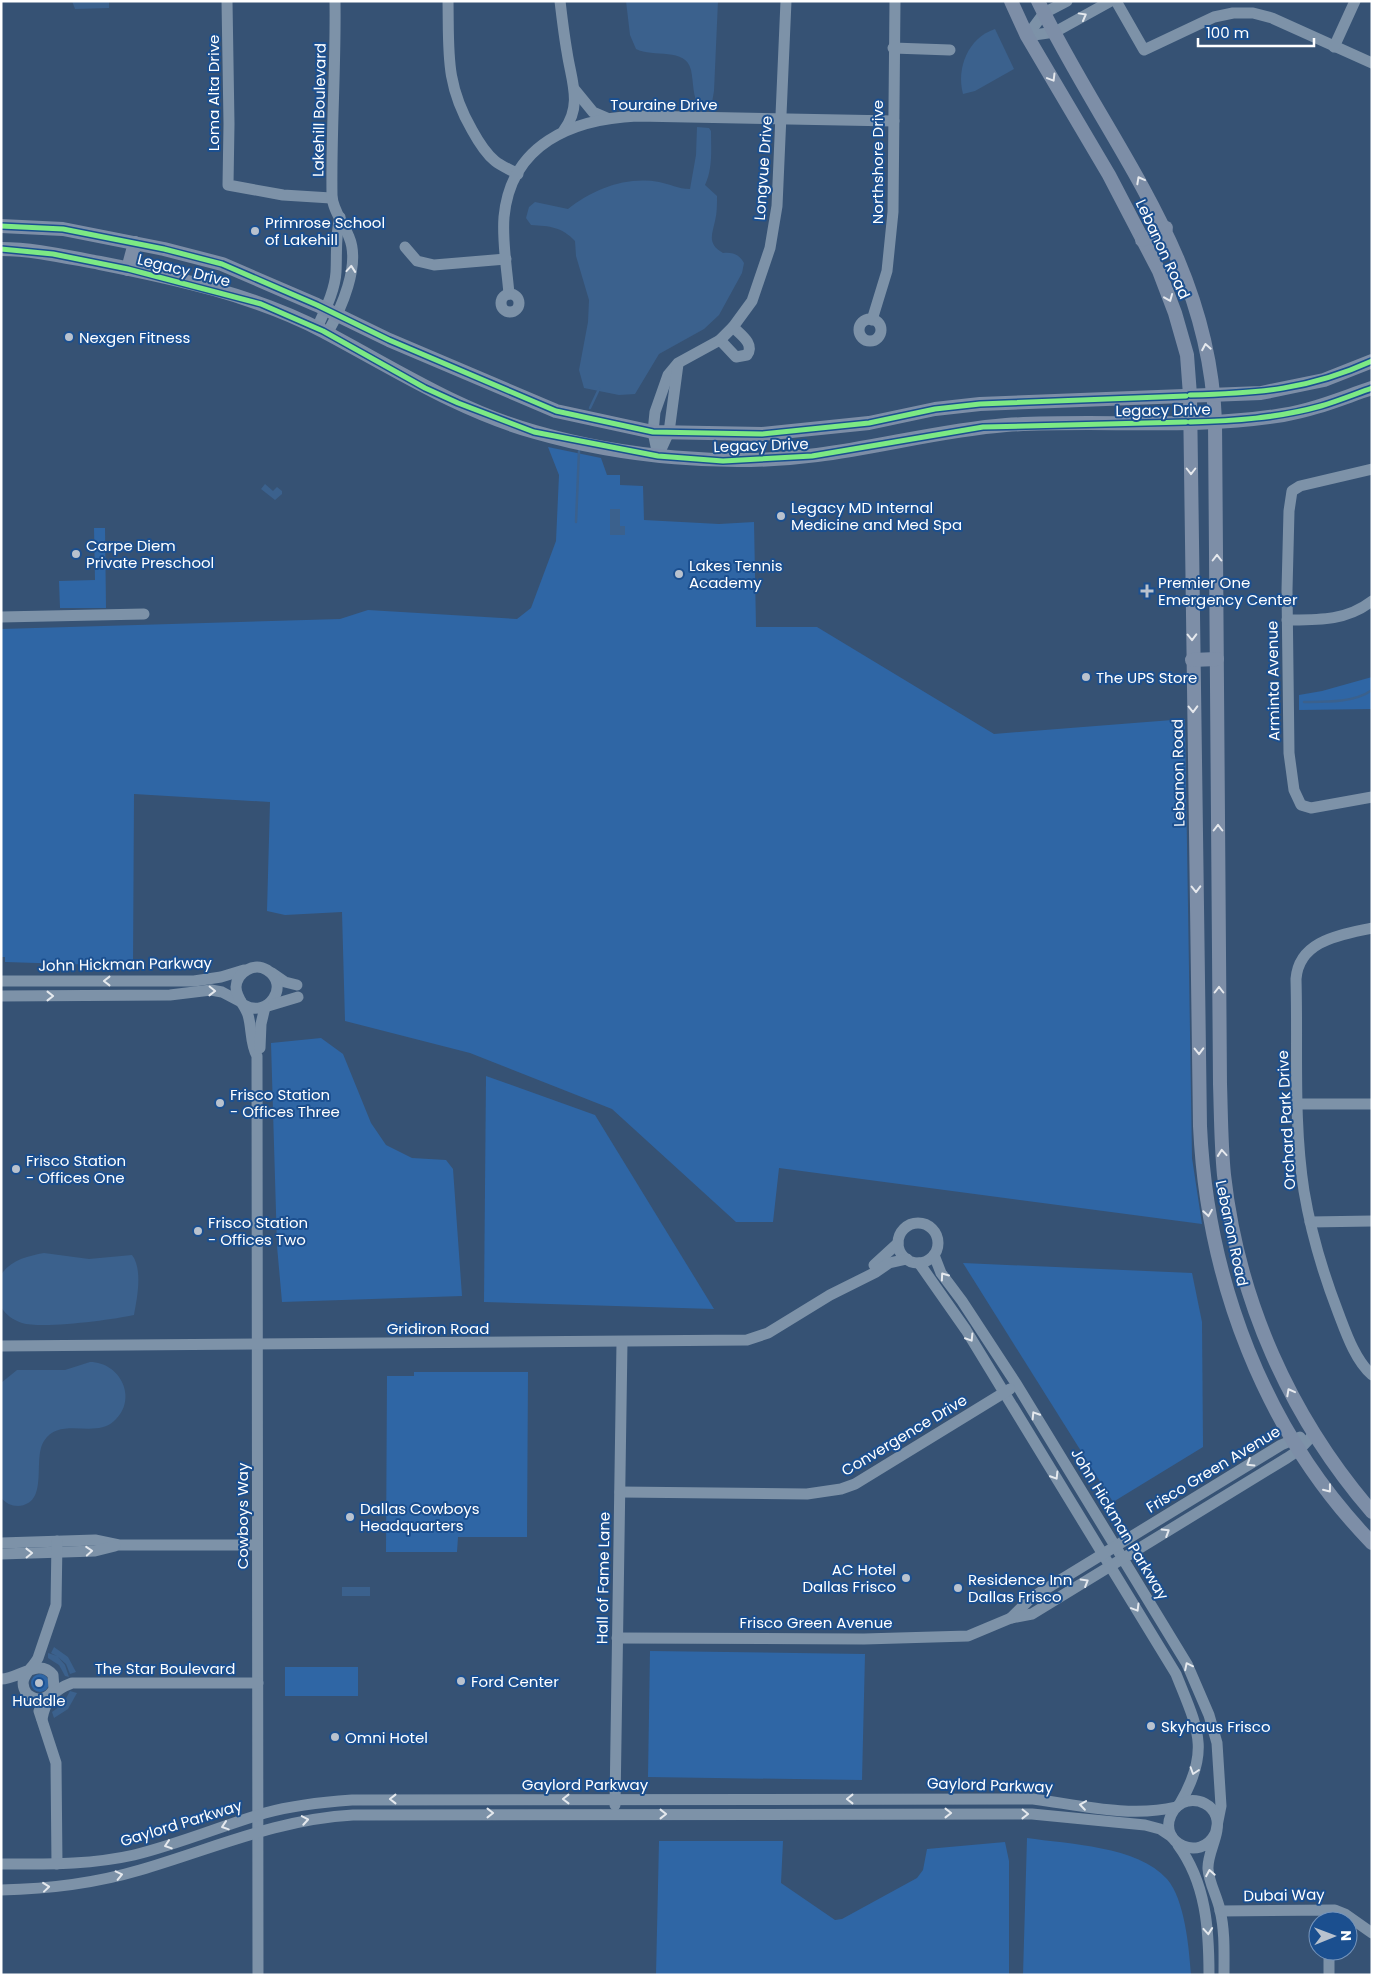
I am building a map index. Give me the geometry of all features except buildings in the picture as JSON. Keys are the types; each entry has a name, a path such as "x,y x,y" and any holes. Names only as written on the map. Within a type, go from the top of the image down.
{"main road":[{"name":"Lebanon Road","path":"1011,1 1027,36 1109,175 1158,271 1175,313 1186,355 1190,396 1192,660 1203,1175 1209,1219 1222,1274 1237,1321 1252,1362 1273,1406 1296,1444 1372,1543"},
{"name":"Lebanon Road","path":"1041,7 1166,228 1188,284 1205,336 1214,395 1215,421 1220,1084 1224,1176 1235,1237 1252,1302 1275,1361 1314,1434 1344,1479 1372,1512"},
{"name":"Legacy Drive","path":"1,226 63,229 135,243 222,264 332,312 389,340 556,411 653,432 762,434 869,423 935,409 980,404 1261,393 1324,380 1372,361"},
{"path":"1142,240 1166,228"},
{"path":"128,269 135,243"},
{"name":"Legacy Drive","path":"1,249 53,254 128,269 261,304 322,331 433,392 534,432 658,456 724,461 812,456 983,427 1190,422 1284,415 1322,406 1372,388"},
{"path":"980,404 983,427"},
{"path":"1192,660 1217,660"}],"street":[{"name":"Loma Alta Drive","path":"227,1 228,185 283,195 331,198"},
{"name":"Lakehill Boulevard","path":"322,331 332,312 336,274 335,238 340,217 331,198 336,62 335,1"},
{"path":"448,1 450,73 452,87 462,113 479,142 495,161 518,174"},
{"path":"560,1 567,53 575,90 571,120 564,130"},
{"name":"Longvue Drive","path":"658,456 653,432 661,392 668,375 678,363 720,340 733,327 752,301 770,248 777,206 786,1"},
{"name":"Northshore Drive","path":"872,320 887,271 893,212 894,1"},
{"path":"1027,36 1041,7 1067,1"},
{"path":"1027,36 1055,32 1110,1"},
{"path":"1116,1 1144,50 1214,17 1233,13 1262,15 1372,63"},
{"path":"1231,1 1233,13"},
{"path":"1334,47 1355,1"},
{"path":"893,48 950,50"},
{"path":"575,90 593,112 608,118"},
{"name":"Touraine Drive","path":"509,294 505,213 510,190 518,174 536,150 564,130 608,118 894,121"},
{"path":"405,247 417,261 434,265 506,259"},
{"path":"720,340 736,356 746,355 749,345 733,327"},
{"path":"658,456 670,432 678,363"},
{"name":"Arminta Avenue","path":"1372,469 1300,486 1292,491 1289,511 1287,620 1289,752 1296,796 1305,807 1316,807 1372,797"},
{"path":"1287,620 1334,619 1357,610 1372,601"},
{"path":"1,617 144,614"},
{"name":"Orchard Park Drive","path":"1372,928 1319,943 1306,953 1297,968 1300,1164 1310,1222 1325,1277 1343,1324 1365,1369 1372,1375"},
{"path":"297,985 285,982 259,967 248,969 239,978 236,987 238,996 244,1004 254,1008 298,997"},
{"name":"John Hickman Parkway","path":"1,981 207,980 248,969"},
{"path":"266,1006 274,999 277,989 275,979 268,971"},
{"path":"155,981 156,995"},
{"name":"John Hickman Parkway","path":"1,996 156,995 211,990 222,992 244,1004"},
{"name":"Cowboys Way","path":"244,1004 257,1056 258,1975"},
{"name":"Cowboys Way","path":"257,1056 260,1050 260,1024 266,1006"},
{"path":"1298,1104 1372,1104"},
{"path":"1310,1222 1372,1222"},
{"path":"912,1224 925,1224 931,1228 937,1238 937,1250 934,1255 919,1263 906,1259 899,1249 898,1243 902,1231 912,1224"},
{"name":"Gridiron Road","path":"858,1280 863,1273 888,1254 898,1243"},
{"name":"John Hickman Parkway","path":"934,1255 941,1273 962,1301 1017,1385 1188,1664 1209,1715 1217,1743 1221,1806 1208,1868 1220,1911 1224,1938 1224,1975"},
{"name":"Gridiron Road","path":"1,1346 747,1340 768,1334 830,1294 889,1263 906,1259"},
{"name":"John Hickman Parkway","path":"919,1263 966,1330 1176,1674 1196,1725 1199,1746 1196,1766 1178,1806"},
{"name":"Hall of Fame Lane","path":"614,1814 622,1342"},
{"name":"Convergence Drive","path":"620,1492 808,1494 841,1489 855,1484 1017,1385"},
{"name":"Frisco Green Avenue","path":"1011,1618 1031,1598 1116,1545 1314,1434"},
{"name":"Frisco Green Avenue","path":"617,1638 864,1639 968,1636 1011,1618 1032,1614 1124,1558 1296,1444"},
{"path":"1,1554 95,1540 119,1545 257,1545"},
{"path":"1,1543 57,1547"},
{"path":"57,1547 56,1605 42,1648 36,1662 28,1671 23,1684 42,1719 56,1762 57,1864"},
{"path":"42,1648 45,1661 55,1683 42,1719"},
{"path":"4,1682 39,1667 51,1672"},
{"name":"The Star Boulevard","path":"51,1672 72,1683 258,1683"},
{"path":"4,1682 19,1688 29,1696 42,1699 51,1694"},
{"name":"The Star Boulevard","path":"51,1694 72,1683"},
{"path":"899,1798 899,1813"},
{"path":"334,1816 340,1809 368,1805 372,1799"},
{"name":"Gaylord Parkway","path":"1,1864 57,1864 100,1861 143,1852 258,1816 317,1803 372,1799 1033,1799 1125,1811 1164,1810 1178,1806"},
{"path":"441,1814 442,1799"},
{"path":"1174,1840 1188,1849 1198,1849 1207,1844 1216,1833 1215,1814 1205,1804 1192,1800 1178,1806 1169,1820 1174,1840 1193,1871 1204,1904 1208,1929 1209,1975"},
{"path":"1054,1816 1055,1802"},
{"name":"Gaylord Parkway","path":"1,1890 60,1885 111,1877 148,1867 258,1831 295,1822 334,1816 441,1814 1032,1814 1145,1825 1160,1830 1174,1840"},
{"path":"143,1852 148,1867"},
{"name":"Dubai Way","path":"1220,1911 1308,1914"},
{"name":"Dubai Way","path":"1358,1923 1372,1933"},
{"path":"1329,1961 1329,1975"}],"shaded area":[{"path":"72,1 109,1 109,8 75,9"},
{"path":"626,1 718,1 714,91 711,108 700,108 697,103 691,70 683,58 668,54 643,52 636,49 630,35"},
{"path":"995,29 1014,69 975,91 963,94 961,74 966,55 978,39"},
{"path":"697,127 709,128 711,131 710,165 705,185 717,196 712,235 713,243 723,253 732,253 740,258 744,263 742,273 719,315 704,329 659,354 635,394 619,395 584,388 579,370 588,322 589,300 576,256 575,241 555,228 531,225 526,218 529,207 535,202 568,209 599,190 635,181 659,182 690,189 696,155"},
{"path":"548,447 601,458 607,475 620,475 620,485 643,486 644,520 719,524 754,522 756,627 817,627 994,734 1185,719 1192,1158 1202,1224 779,1168 773,1222 736,1222 612,1109 470,1053 345,1021 342,912 285,915 267,911 270,802 134,794 133,966 5,962 5,957 1,957 1,629 340,619 368,610 517,619 531,608 556,541 559,475"},
{"path":"265,484 273,491 277,487 282,491 282,494 275,500 261,489"},
{"path":"610,509 620,509 620,526 625,526 625,535 610,535"},
{"path":"94,528 105,528 106,608 60,608 59,581 95,580"},
{"path":"1372,677 1372,709 1299,710 1299,695 1322,691"},
{"path":"321,1038 343,1054 371,1123 386,1145 412,1158 446,1160 453,1169 462,1296 282,1302 277,1246 271,1043"},
{"path":"486,1076 595,1115 714,1309 484,1302"},
{"path":"44,1253 89,1259 132,1255 138,1276 138,1293 134,1315 45,1325 22,1323 10,1317 1,1307 1,1275 14,1262"},
{"path":"963,1263 1192,1273 1202,1322 1203,1447 1113,1502"},
{"path":"90,1362 110,1368 123,1383 125,1402 121,1412 114,1421 106,1426 97,1428 68,1428 51,1434 44,1441 41,1449 37,1489 34,1498 28,1503 18,1506 7,1503 1,1498 1,1383 17,1370 65,1370"},
{"path":"414,1372 528,1372 527,1537 458,1537 457,1552 386,1552 387,1376 414,1376"},
{"path":"342,1587 370,1587 370,1596 342,1596"},
{"path":"54,1647 68,1657 76,1672 70,1674 66,1664 58,1657 65,1665 69,1677 65,1676 59,1665 48,1658 48,1653 57,1656 51,1653"},
{"path":"650,1651 865,1654 862,1780 648,1777"},
{"path":"285,1667 358,1667 358,1696 285,1696"},
{"path":"40,1674 46,1677 49,1683 46,1689 40,1692 34,1689 31,1683 34,1677"},
{"path":"70,1691 77,1693 68,1709 54,1718 52,1712 63,1704"},
{"path":"1027,1838 1102,1848 1121,1853 1154,1868 1167,1879 1178,1899 1185,1925 1191,1975 1023,1975"},
{"path":"659,1841 783,1841 781,1883 835,1920 842,1919 917,1878 923,1870 927,1849 1005,1842 1009,1861 1009,1975 656,1975"}],"waterway":[{"path":"590,408 599,389"},
{"path":"576,522 579,451"},
{"path":"1304,702 1348,700 1372,690"}],"cycle path":[{"path":"1,226 63,229 164,249 222,264 317,305 389,340 556,411 653,432 762,434 869,423 935,409 980,404 1186,396"},
{"path":"1,249 53,254 128,269 261,304 323,331 425,388 458,403 534,432 658,456 723,461 812,456 983,427 1186,422"},
{"path":"1190,395 1239,393 1283,388 1326,378 1372,361"},
{"path":"1190,422 1239,420 1289,413 1321,406 1372,388"}],"place":[{"name":"Primrose School of Lakehill","path":"255,231"},
{"name":"Nexgen Fitness","path":"69,337"},
{"name":"Legacy MD Internal Medicine and Med Spa","path":"781,516"},
{"name":"Carpe Diem Private Preschool","path":"76,554"},
{"name":"Lakes Tennis Academy","path":"679,574"},
{"name":"Premier One Emergency Center","path":"1147,591"},
{"name":"The UPS Store","path":"1086,677"},
{"name":"Frisco Station - Offices Three","path":"220,1103"},
{"name":"Frisco Station - Offices One","path":"16,1169"},
{"name":"Frisco Station - Offices Two","path":"198,1231"},
{"name":"Dallas Cowboys Headquarters","path":"350,1517"},
{"name":"AC Hotel Dallas Frisco","path":"906,1578"},
{"name":"Residence Inn Dallas Frisco","path":"958,1588"},
{"name":"Ford Center","path":"461,1681"},
{"name":"Huddle","path":"39,1683"},
{"name":"Skyhaus Frisco","path":"1151,1726"},
{"name":"Omni Hotel","path":"335,1737"}]}
